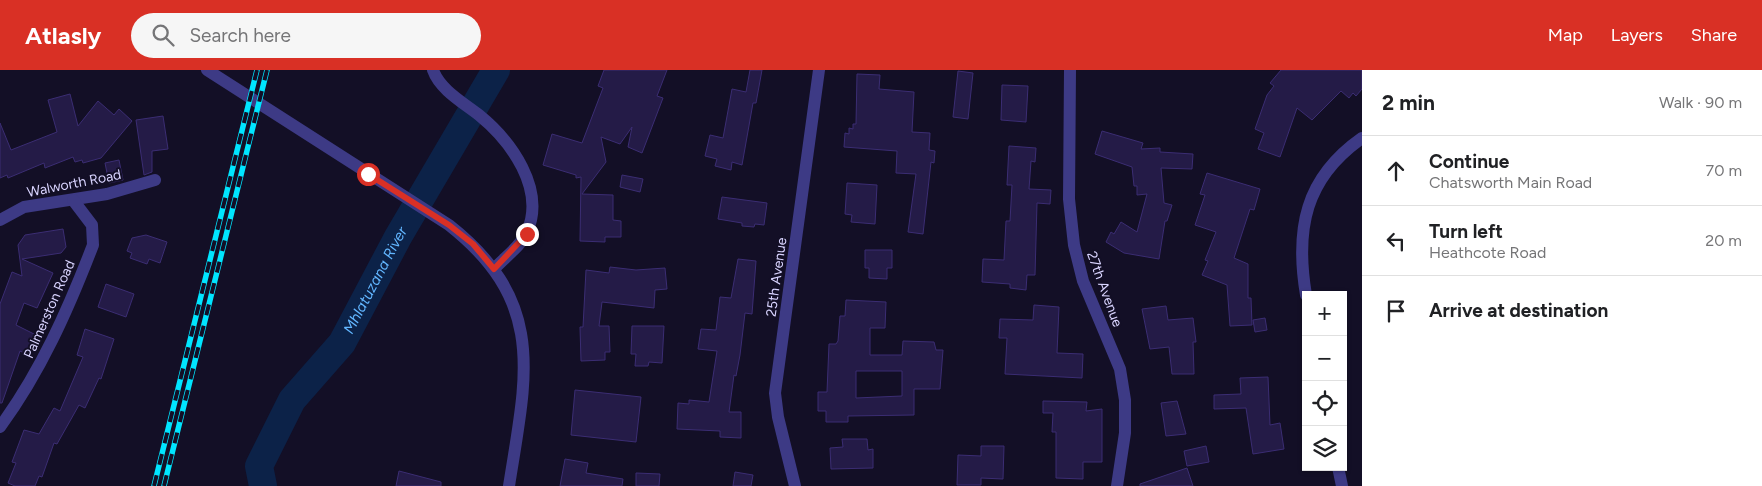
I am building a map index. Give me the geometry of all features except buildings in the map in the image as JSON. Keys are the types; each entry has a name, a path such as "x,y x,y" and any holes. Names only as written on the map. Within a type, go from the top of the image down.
{"street":[{"path":"207,70 449,225 473,244 494,269 508,294 519,321 525,367 524,393 509,486"},
{"path":"434,70 445,88 497,130 516,156 526,176 531,196 532,216 527,234 494,269"},
{"name":"25th Avenue","path":"795,486 778,418 775,393 819,70"},
{"name":"27th Avenue","path":"1070,70 1069,199 1074,245 1083,281 1120,368 1125,400 1125,433 1117,486"},
{"path":"1305,291 1302,272 1301,234 1309,205 1321,178 1337,158 1362,138"},
{"name":"Walworth Road","path":"0,220 24,207 107,194 155,180"},
{"name":"Palmerston Road","path":"0,427 23,396 42,363 93,245 92,225 73,200"},
{"path":"1339,471 1342,486"}],"waterway":[{"name":"Mhlatuzana River","path":"263,486 259,466 292,400 342,343 398,237 496,70"}],"railway":[{"path":"154,486 257,70"},
{"path":"164,486 267,70"}],"route":[{"path":"368,174 449,225 473,244 494,269 527,234"}]}
